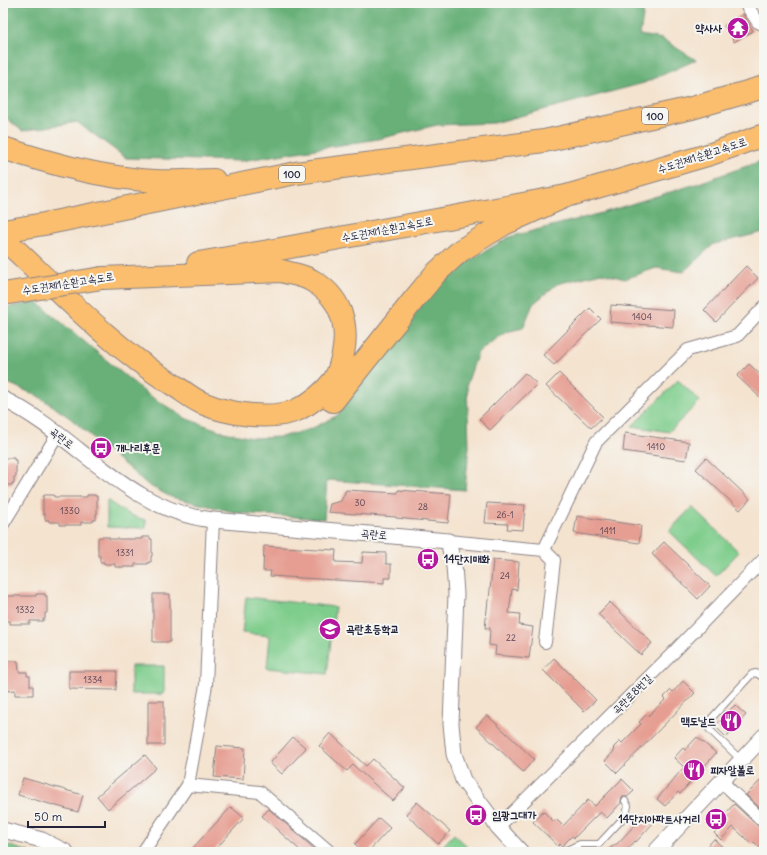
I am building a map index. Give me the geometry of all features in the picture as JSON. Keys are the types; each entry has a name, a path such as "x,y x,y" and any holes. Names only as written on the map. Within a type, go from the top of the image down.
{"highway":[{"name":"100","path":"3,231 296,173 544,141 692,108 764,86"},
{"name":"수도권제1순환고속도로","path":"3,294 269,252 566,196 711,154 764,135"},
{"path":"3,148 37,159 94,174 156,181 220,180 296,173"},
{"path":"3,258 103,350 155,391 174,403 202,416 233,426 273,428 298,423 319,413 336,399 435,274 460,251 504,224 566,196"},
{"path":"3,238 111,339 158,375 202,403 227,412 273,415 297,410 321,395 335,378 342,361 345,342 345,323 337,304 325,289 310,279 282,272 102,278"}],"street":[{"path":"745,3 758,22 764,25"},
{"path":"544,550 596,442 688,350 737,336 764,306"},
{"name":"곡란로","path":"3,399 35,418 91,461 132,489 155,503 175,512 197,518 213,520 448,541"},
{"path":"3,524 57,435"},
{"path":"143,852 188,785 206,685 213,520"},
{"path":"521,852 498,827 463,780 454,754 451,724 456,594 454,566 448,541 544,550 554,560 545,642"},
{"name":"곡란로8번길","path":"498,827 677,649 764,559"},
{"path":"655,852 764,736"},
{"path":"722,782 764,822"},
{"path":"188,785 260,792 330,852"},
{"path":"3,830 42,840 66,852"}],"lane":[{"path":"741,760 710,729 708,726 709,721 752,674 756,673 764,678"},
{"path":"562,852 580,844 599,844 626,815 628,806 625,801"}],"green space":[{"path":"3,3 645,3 640,35 662,39 696,60 644,83 494,123 437,125 378,139 241,161 126,158 77,122 22,131 3,115"},
{"path":"764,160 764,232 714,244 683,272 656,268 625,279 601,273 557,284 533,304 523,328 506,332 478,352 467,384 469,447 465,490 327,480 324,519 238,513 171,497 148,485 70,418 38,396 3,381 3,308 37,302 147,394 187,419 224,432 253,438 281,437 311,429 338,415 434,289 472,259 509,237 602,213 696,184"},
{"path":"678,380 700,401 669,432 632,426"},
{"path":"107,500 125,512 146,520 146,528 107,527"},
{"path":"692,507 739,552 716,576 669,531"},
{"path":"246,597 335,607 327,674 267,668 270,636 242,633"},
{"path":"131,666 164,666 164,694 131,694"},
{"path":"454,834 473,852 437,852"},
{"path":"3,844 30,852 3,852"}],"building":[{"name":"약사사","path":"743,14 753,31 734,42 724,26"},
{"path":"746,266 758,278 716,322 704,310"},
{"path":"611,305 674,310 673,327 610,322"},
{"path":"590,308 601,319 554,365 543,355"},
{"path":"749,364 764,378 764,401 737,376"},
{"path":"525,373 537,384 490,430 479,419"},
{"path":"559,373 603,417 591,428 546,386"},
{"path":"625,433 689,442 686,460 623,451"},
{"path":"6,458 14,458 14,460 16,460 16,477 14,477 14,483 12,483 12,485 3,485 3,460 6,460"},
{"path":"706,458 750,499 740,510 696,469"},
{"path":"346,490 398,493 398,490 451,494 448,523 396,517 328,512 330,504 341,501"},
{"path":"54,495 54,497 87,497 87,495 95,495 97,496 96,520 93,520 93,522 81,522 81,525 60,525 60,522 49,522 49,520 45,520 45,514 43,514 43,496"},
{"path":"487,503 525,505 523,530 507,529 508,524 485,523"},
{"path":"577,516 641,526 639,543 574,533"},
{"path":"109,537 109,539 142,539 142,537 150,537 150,539 152,539 151,562 148,562 148,564 135,564 135,567 115,567 115,564 104,564 104,562 100,562 100,556 98,556 98,538"},
{"path":"664,542 710,586 698,599 652,554"},
{"path":"264,546 336,550 335,562 362,563 363,552 386,553 386,564 391,564 391,578 384,578 384,583 270,576 271,571 263,571"},
{"path":"493,560 519,562 517,590 512,589 509,613 520,614 519,625 533,627 529,658 495,655 496,646 489,645 490,628 485,628"},
{"path":"36,594 45,594 45,596 47,596 47,613 45,613 45,619 43,619 43,621 30,621 30,624 10,624 10,621 3,621 3,596 36,596"},
{"path":"153,594 170,594 170,642 153,642"},
{"path":"610,602 652,643 641,655 598,614"},
{"path":"554,658 596,700 584,711 543,670"},
{"path":"3,661 18,661 19,672 27,672 27,676 30,676 30,686 33,686 33,695 15,695 15,690 8,691 8,684 3,684"},
{"path":"69,671 117,671 116,690 69,689"},
{"path":"683,681 695,693 617,773 605,761 615,750 613,748 620,741 622,743 641,724 639,722 646,715 648,716 666,699 664,697 671,690 673,692"},
{"path":"148,701 164,701 164,745 148,745"},
{"name":"맥도날드","path":"735,705 746,715 726,737 715,726"},
{"path":"487,715 534,759 523,772 476,727"},
{"path":"330,733 366,766 373,759 405,788 393,801 353,765 347,771 319,746"},
{"path":"293,737 306,748 282,774 270,763"},
{"path":"697,737 716,753 680,794 678,792 665,806 657,799 684,767 674,758 683,748 685,750"},
{"path":"217,746 245,748 243,779 214,777"},
{"path":"145,755 156,768 108,809 97,796"},
{"path":"764,777 764,812 746,795"},
{"path":"23,778 83,795 78,812 18,795"},
{"path":"622,779 634,791 627,797 622,797 621,803 607,818 600,812 574,838 572,836 562,846 560,844 558,846 533,822 543,811 554,822 556,819 563,826 588,800 595,806"},
{"path":"417,802 450,831 438,844 406,814"},
{"path":"734,804 759,827 764,829 764,852 754,842 752,844 733,827 721,840 714,833 728,817 725,814"},
{"path":"231,807 244,818 213,852 189,852"},
{"path":"269,809 318,852 302,852 262,816"},
{"path":"646,813 655,821 636,842 635,841 625,852 604,852 618,843"},
{"path":"379,818 390,828 368,852 363,852 355,844"},
{"path":"714,839 728,852 702,852"}],"place":[{"name":"약사사","path":"738,28"},
{"name":"개나리후문","path":"101,448"},
{"name":"14단지매화","path":"428,559"},
{"name":"곡란초등학교","path":"330,629"},
{"name":"맥도날드","path":"731,721"},
{"name":"피자알볼로","path":"694,770"},
{"name":"임광그대가","path":"476,815"},
{"name":"14단지아파트사거리","path":"716,819"}]}
